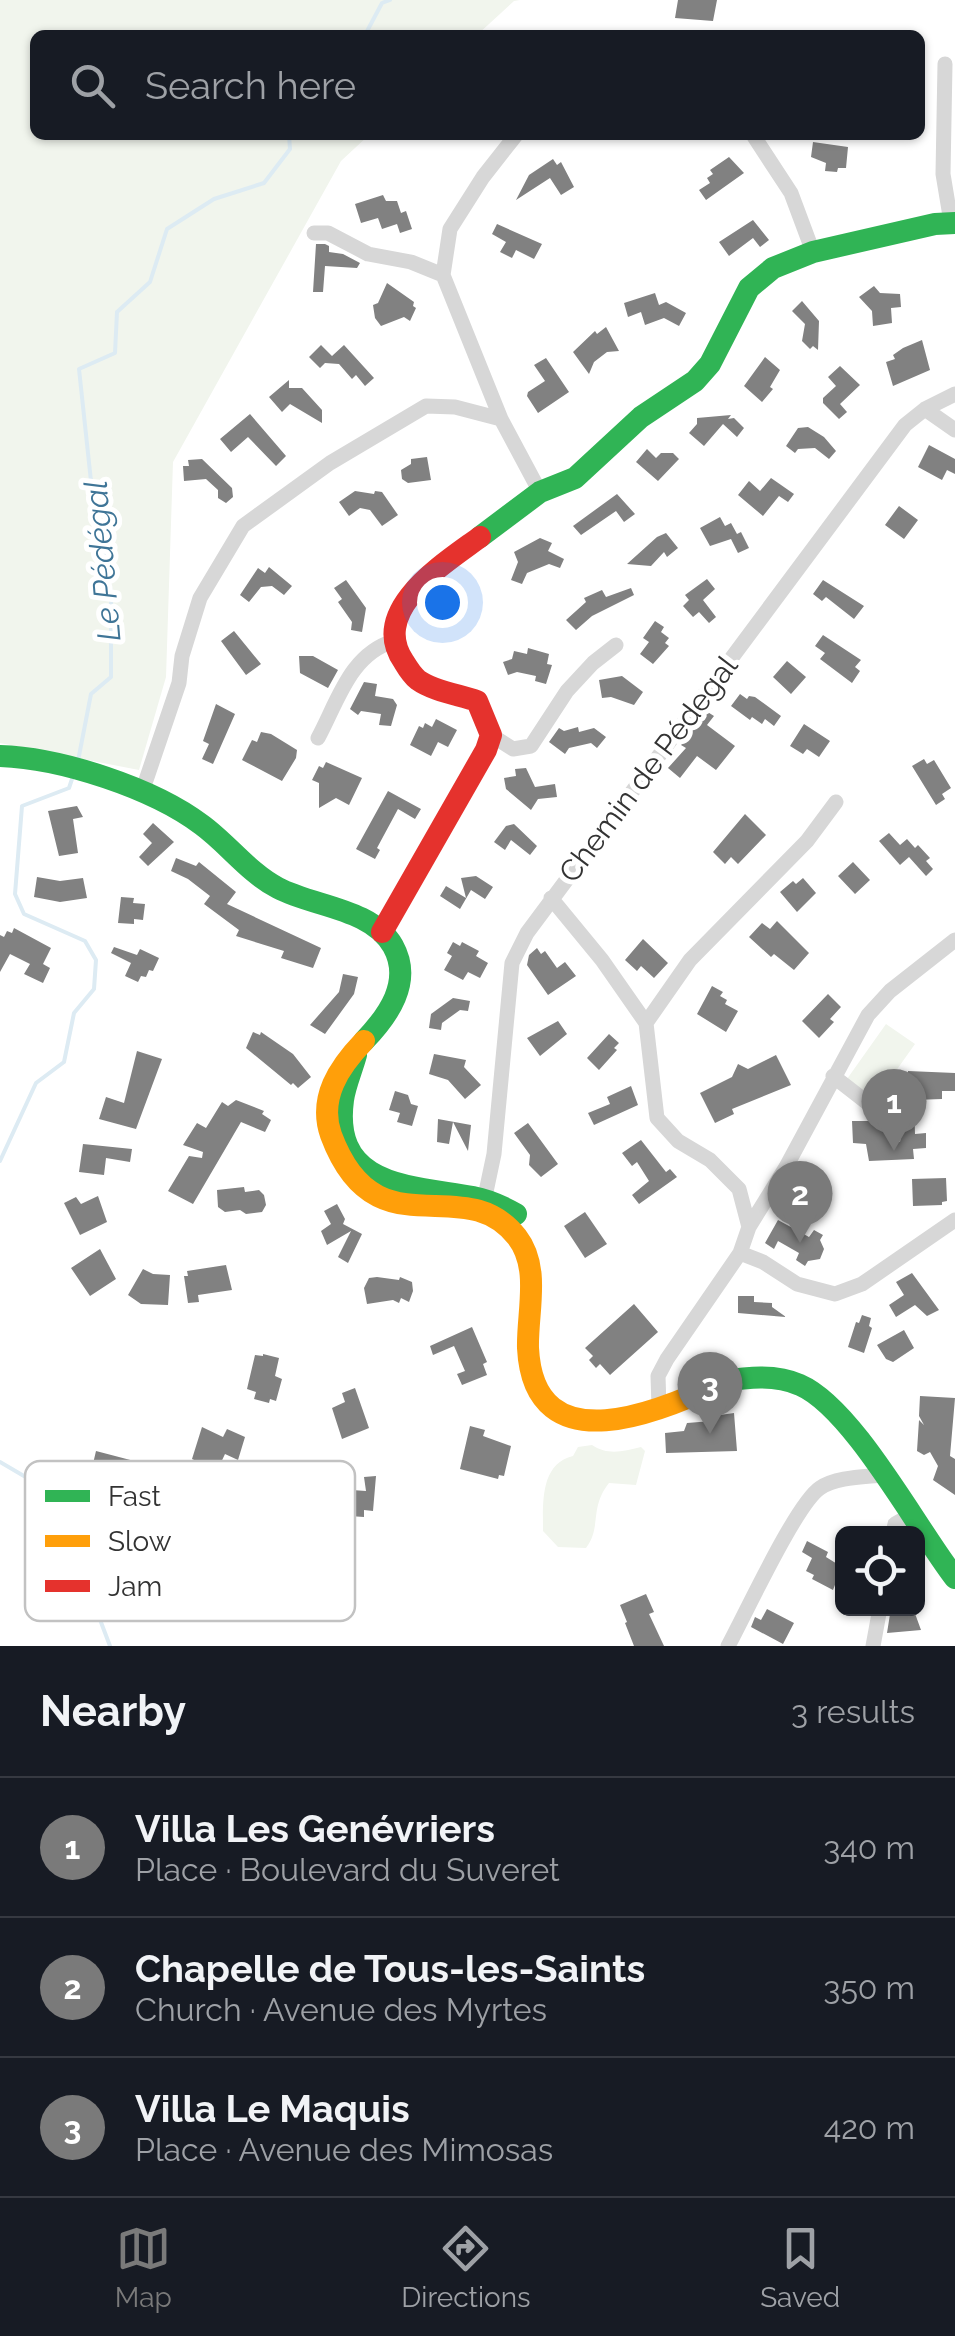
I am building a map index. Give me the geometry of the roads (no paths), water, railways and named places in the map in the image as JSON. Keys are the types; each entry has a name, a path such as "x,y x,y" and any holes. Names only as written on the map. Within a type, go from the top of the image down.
{"street":[{"path":"616,646 566,691 531,746 514,749 491,735 478,702 418,680 394,642 395,620 427,579 540,492 574,478 641,417 695,381 710,364 749,288 773,268 813,252 953,223 943,174 945,64"},
{"path":"512,140 450,229 443,275 501,420 540,492"},
{"path":"757,140 791,193 813,252"},
{"path":"314,232 328,233 368,254 411,262 443,275"},
{"name":"Chemin de Pédegal","path":"483,1204 494,1154 512,962 550,898 904,425 925,408 955,394"},
{"path":"144,789 179,682 182,656 200,598 244,526 330,462 426,406 456,407 501,420"},
{"path":"925,408 955,430"},
{"path":"318,738 357,664 368,652 394,642"},
{"path":"382,932 491,735"},
{"path":"0,756 110,778 144,789 181,809 270,884 366,920 393,944 400,983 386,1016 333,1077 327,1099 341,1160 354,1180 370,1193 412,1207 462,1208 483,1204 515,1234 527,1255 532,1284 530,1364 538,1388 559,1412 594,1424 614,1423 727,1380 768,1376 794,1383 823,1397 850,1426 909,1516 953,1573"},
{"path":"646,1023 690,960 807,841 836,802"},
{"path":"550,898 602,960 646,1023 657,1118 678,1142 710,1160 740,1189 748,1227"},
{"path":"659,1403 658,1376 666,1359 740,1253 748,1227 786,1167 868,1015 890,991 955,940"},
{"path":"833,1076 892,1122"},
{"path":"740,1253 764,1262 796,1284 834,1294 862,1284 955,1220"},
{"path":"728,1646 799,1514 820,1488 882,1475"},
{"path":"894,1526 909,1516"},
{"path":"873,1646 879,1616"}],"waterway":[{"name":"Le Pédégal","path":"368,30 382,3 390,0"},
{"name":"Le Pédégal","path":"78,761 91,694 111,677 111,592 93,500 79,369 115,353 117,312 150,282 167,229 214,199 264,183 290,149 289,140"},
{"name":"Le Pédégal","path":"0,1161 36,1083 64,1062 74,1013 94,989 96,960 85,941 24,914 15,894 22,806 69,788 72,779"},
{"name":"Le Pédégal","path":"0,1462 25,1477"},
{"name":"Le Pédégal","path":"101,1621 110,1646"}],"place":[{"name":"Villa Les Genévriers","path":"894,1151"},
{"name":"Chapelle de Tous-les-Saints","path":"800,1243"},
{"name":"Villa Le Maquis","path":"710,1434"}]}
